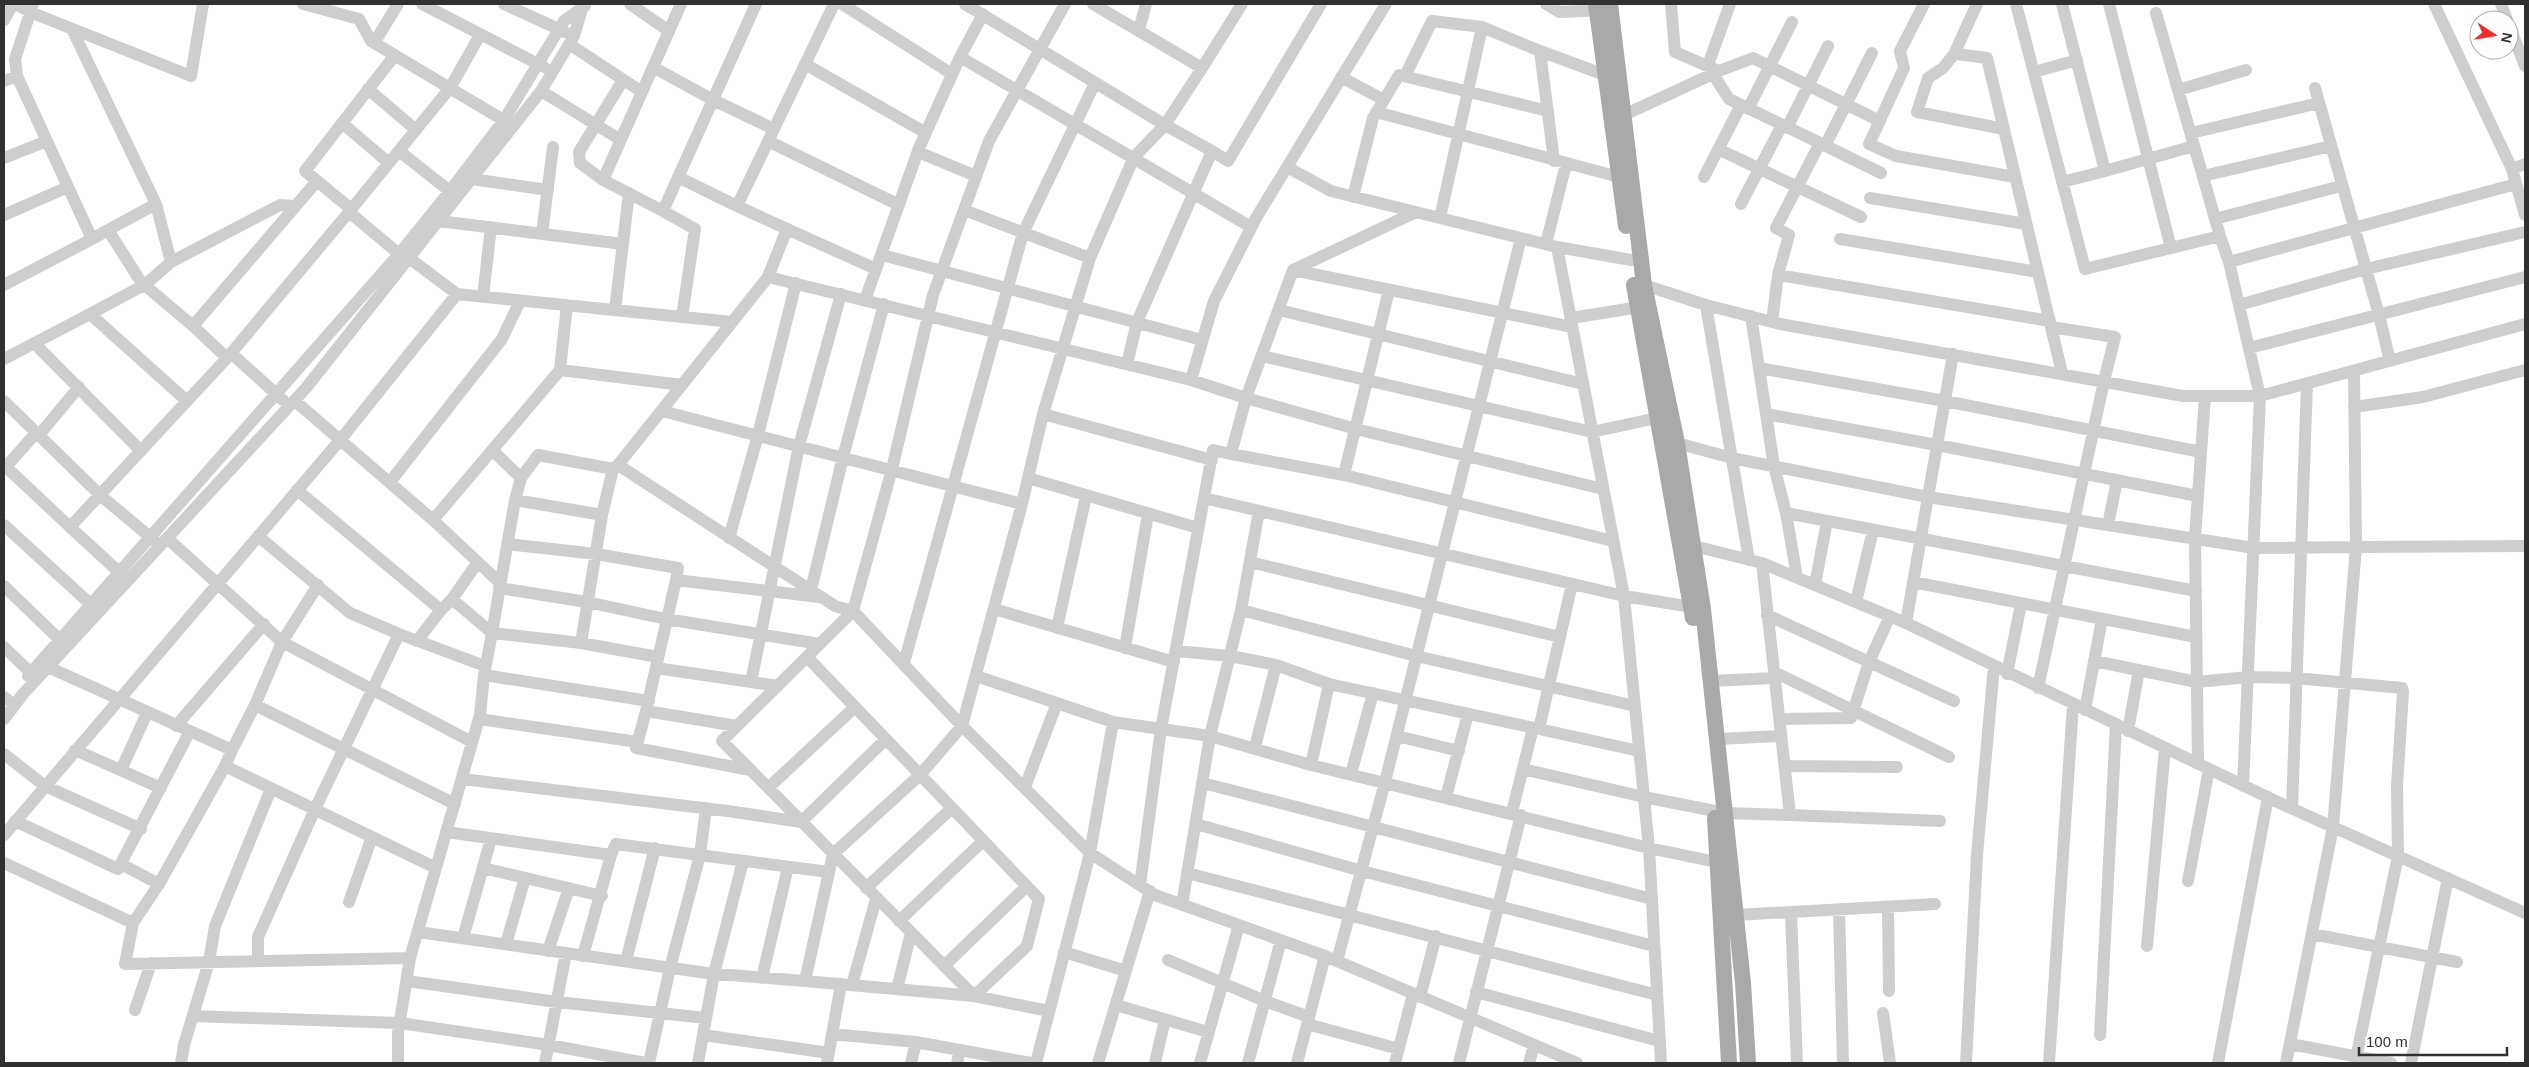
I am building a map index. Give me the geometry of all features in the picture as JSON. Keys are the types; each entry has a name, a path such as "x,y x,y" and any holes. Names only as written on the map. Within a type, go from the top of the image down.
{"main road":[{"path":"1604,7 1612,77 1619,177 1631,260 1643,306 1665,416 1711,682 1717,739 1720,812"},
{"path":"1612,77 1624,115 1644,286 1643,306"},
{"path":"1665,416 1676,443 1694,546 1697,608 1724,863 1729,1063"},
{"path":"1724,863 1736,915 1748,1063"}],"street":[{"path":"4,20 14,4 31,8 72,29 191,76 203,4"},
{"path":"303,4 359,18 374,43 509,123"},
{"path":"374,43 398,4"},
{"path":"422,4 552,72"},
{"path":"504,4 559,29 623,80 642,92"},
{"path":"630,4 669,31"},
{"path":"603,180 681,4"},
{"path":"662,211 756,4"},
{"path":"737,206 834,4"},
{"path":"842,4 952,74"},
{"path":"966,4 1165,125 1228,161 1321,4"},
{"path":"974,996 876,899 722,741 853,611 892,469 928,314 942,270 989,141 1066,4"},
{"path":"1093,4 1202,68"},
{"path":"1138,30 1146,4"},
{"path":"806,981 832,854 920,775 962,726 1022,504 1061,348 1090,258 1134,157 1165,125 1242,4"},
{"path":"1191,380 1214,301 1251,227 1386,4"},
{"path":"1546,4 1559,12 1604,7"},
{"path":"1671,4 1675,52 1713,70 1729,99 1881,173"},
{"path":"1713,70 1730,4"},
{"path":"1924,4 1901,50 1904,68 1869,144 1896,156 2015,177"},
{"path":"1977,4 1955,53 1944,68 1929,77 1917,112 2004,129"},
{"path":"2016,4 2085,269 2220,236"},
{"path":"2062,4 2105,172"},
{"path":"2109,4 2172,248"},
{"path":"2434,4 2512,169 2525,213"},
{"path":"4,719 95,609 120,573 159,541 278,395 439,221 454,194 472,179 509,123 538,64 559,29 569,16 585,6"},
{"path":"5,701 60,640 95,609 292,403 509,123 541,91 572,40 585,6"},
{"path":"31,8 9,56 92,239"},
{"path":"2156,13 2220,236 2230,262 2260,396 2243,786"},
{"path":"865,300 918,152 960,57 983,14"},
{"path":"1405,76 1432,21 1482,26 1540,51 1612,77"},
{"path":"1704,177 1718,149 1769,67 1792,22"},
{"path":"1440,218 1482,26"},
{"path":"72,29 156,204 172,262"},
{"path":"70,527 229,356 350,211 450,88 480,34"},
{"path":"1741,204 1759,169 1808,86 1828,46"},
{"path":"1540,51 1548,111 1560,163 1552,246 1572,322 1624,596 1649,848 1660,1063"},
{"path":"2519,51 2525,66"},
{"path":"1772,322 1778,275 1789,235 1776,228 1797,187 1846,104 1872,53"},
{"path":"1955,53 1987,58 2062,374"},
{"path":"395,55 305,171 405,257 457,294 732,322"},
{"path":"960,57 1018,89 1251,227"},
{"path":"1624,115 1713,70 1751,58 1880,121"},
{"path":"2034,72 2077,60"},
{"path":"805,64 926,133"},
{"path":"653,67 713,100 774,129"},
{"path":"2178,90 2246,70"},
{"path":"1353,197 1373,118 1399,75 1468,90 1548,111"},
{"path":"4,81 18,76"},
{"path":"1341,77 1384,100"},
{"path":"623,80 578,157 580,163 603,180 695,230 682,317"},
{"path":"904,663 955,486 995,331 1023,233 1095,83"},
{"path":"2315,88 2341,186 2379,315 2390,361"},
{"path":"368,89 416,130"},
{"path":"541,91 621,140"},
{"path":"2191,133 2319,103"},
{"path":"1376,112 1458,133 1560,163 1619,177"},
{"path":"342,123 389,163"},
{"path":"4,158 47,141"},
{"path":"768,141 899,205"},
{"path":"2062,182 2105,172 2194,146"},
{"path":"2203,176 2331,146"},
{"path":"542,234 553,147"},
{"path":"1718,149 1861,216"},
{"path":"399,151 454,194"},
{"path":"1127,364 1137,322 1192,192 1212,151"},
{"path":"918,152 976,176"},
{"path":"2512,169 2525,164"},
{"path":"1287,167 1331,192 1552,246 1631,260"},
{"path":"678,177 876,269"},
{"path":"472,179 548,190"},
{"path":"193,326 317,181"},
{"path":"2230,262 2516,184"},
{"path":"2215,219 2341,186"},
{"path":"4,215 68,187"},
{"path":"615,310 629,194"},
{"path":"1870,198 2026,224"},
{"path":"4,285 156,204"},
{"path":"4,359 146,284 172,262 280,205 295,206"},
{"path":"964,210 1090,258"},
{"path":"1231,454 1246,398 1293,270 1416,212"},
{"path":"439,221 623,244"},
{"path":"483,297 491,227"},
{"path":"582,643 602,515 616,467 768,277 787,229"},
{"path":"108,230 141,282 146,284 193,326 278,395 292,403 341,440 434,520 500,586 666,619 820,644"},
{"path":"2239,305 2366,269 2525,232"},
{"path":"1337,961 1385,782 1521,238"},
{"path":"1840,239 2038,272"},
{"path":"882,255 1075,304 1202,340"},
{"path":"1293,270 1502,314 1572,322 1643,306"},
{"path":"1778,275 2115,337 2038,688"},
{"path":"768,277 928,314 1191,380 1246,398 1356,429 1603,489"},
{"path":"2249,348 2525,277"},
{"path":"729,538 758,435 796,283"},
{"path":"1644,286 1706,305 1772,322 2183,396 2260,396 2525,324"},
{"path":"1344,475 1380,335 1389,290"},
{"path":"4,835 341,440 457,294"},
{"path":"751,682 799,446 841,294"},
{"path":"390,482 502,339 520,301"},
{"path":"817,594 843,457 884,304"},
{"path":"1706,305 1749,560"},
{"path":"434,520 560,370 568,306"},
{"path":"1279,310 1490,363 1583,384"},
{"path":"90,314 188,401"},
{"path":"1751,316 1774,466 1786,513 1797,578"},
{"path":"34,343 79,386 141,451"},
{"path":"1906,623 1953,354"},
{"path":"1262,356 1592,432 1665,416"},
{"path":"1759,368 1945,401 2201,452"},
{"path":"560,370 682,385"},
{"path":"2286,1063 2333,827 2356,547 2354,370"},
{"path":"2354,407 2423,397 2525,370"},
{"path":"2292,809 2307,383"},
{"path":"79,386 37,434 4,467 120,573"},
{"path":"2188,880 2204,767 2197,682 2195,538 2205,396"},
{"path":"4,401 100,495 159,541 218,583 282,642 472,742"},
{"path":"662,411 1022,504"},
{"path":"1043,414 1212,460"},
{"path":"1766,414 2198,496"},
{"path":"1676,443 1732,458 1928,496 2254,548 2525,546"},
{"path":"492,450 521,478"},
{"path":"1098,1063 1126,970 1145,888 1161,729 1213,450 1344,475 1613,541"},
{"path":"398,1063 400,1022 410,958 479,719 484,671 514,500 521,478 538,455 616,467 836,606 853,611 962,726 1090,853 1145,888 1182,905 1325,956 1577,1063"},
{"path":"1028,478 1198,528"},
{"path":"2108,525 2117,480"},
{"path":"297,490 441,610"},
{"path":"1057,628 1086,496"},
{"path":"1204,498 1624,596 1697,608"},
{"path":"514,500 602,515"},
{"path":"1182,905 1210,736 1242,610 1259,511"},
{"path":"1786,513 2196,591"},
{"path":"1125,648 1148,514"},
{"path":"1814,585 1827,521"},
{"path":"4,525 95,609"},
{"path":"1856,602 1873,530"},
{"path":"258,536 350,613 484,671 738,726"},
{"path":"507,544 596,554 678,568 648,706 636,748 750,770"},
{"path":"1694,546 1762,563 1906,623 2007,674 2292,809 2525,913"},
{"path":"417,641 478,562"},
{"path":"1250,562 1560,637"},
{"path":"1762,563 1790,815"},
{"path":"676,580 769,591 817,594"},
{"path":"1913,582 2196,637"},
{"path":"1459,1063 1510,863 1522,769 1549,686 1572,584"},
{"path":"318,585 282,642 255,705 225,766 159,884 134,923 125,964 410,958"},
{"path":"4,586 60,640"},
{"path":"452,598 492,632 582,643 657,662 778,686"},
{"path":"2007,674 2021,604"},
{"path":"994,609 1125,648 1175,657 1230,656 1276,666 1329,684 1639,751"},
{"path":"1242,610 1416,656 1635,706"},
{"path":"1767,615 1954,701"},
{"path":"1779,719 1851,718 1870,662 1890,616"},
{"path":"2085,710 2102,619"},
{"path":"176,726 264,624"},
{"path":"258,961 258,937 315,810 399,634"},
{"path":"4,647 31,673"},
{"path":"807,657 1039,899 1027,946 974,996"},
{"path":"2094,661 2197,682 2248,677 2296,678 2399,687 2403,690 2397,786 2398,856 2356,1060"},
{"path":"1255,747 1276,666"},
{"path":"1966,1063 1978,855 1994,666"},
{"path":"48,667 232,750"},
{"path":"2100,1035 2122,728 2139,670"},
{"path":"1711,682 1774,675 1854,710 1950,757"},
{"path":"976,676 1113,722 1210,736 1255,747 1311,765 1516,813 1649,848 1724,863"},
{"path":"1311,765 1329,684"},
{"path":"1351,774 1373,693"},
{"path":"1025,787 1057,703"},
{"path":"255,705 454,804"},
{"path":"2049,1063 2073,705"},
{"path":"768,788 855,707"},
{"path":"121,770 147,712"},
{"path":"1446,797 1468,714"},
{"path":"479,719 638,742"},
{"path":"1036,1063 1090,853 1113,722"},
{"path":"15,821 118,869 141,829 190,732"},
{"path":"1396,736 1459,751"},
{"path":"1717,739 1781,736"},
{"path":"801,822 886,739"},
{"path":"2147,946 2165,748"},
{"path":"75,750 161,788"},
{"path":"4,754 45,786 141,829"},
{"path":"225,766 436,868"},
{"path":"1785,766 1898,767"},
{"path":"1522,769 1720,812 1940,821"},
{"path":"462,779 706,808 801,822"},
{"path":"1203,784 1652,899"},
{"path":"181,1063 209,962 215,926 271,788"},
{"path":"2218,1063 2268,797"},
{"path":"649,1063 670,968 700,855 706,808"},
{"path":"866,888 952,808"},
{"path":"1196,824 1362,871 1654,946"},
{"path":"446,832 611,855"},
{"path":"349,902 372,837"},
{"path":"463,938 492,838"},
{"path":"899,921 983,840"},
{"path":"584,956 602,896 611,855 616,844 829,872"},
{"path":"626,961 655,848"},
{"path":"698,1063 714,974 742,861"},
{"path":"4,863 134,923"},
{"path":"121,864 159,884"},
{"path":"762,978 788,867"},
{"path":"483,868 602,896"},
{"path":"1187,873 1488,949 1657,995"},
{"path":"506,944 526,878"},
{"path":"2411,1063 2448,878"},
{"path":"944,966 1027,886"},
{"path":"548,950 569,888"},
{"path":"703,1035 828,1058 832,1034 846,985 876,899"},
{"path":"1736,915 1791,914 1935,904"},
{"path":"1888,907 1889,991"},
{"path":"1839,910 1844,1063"},
{"path":"1791,914 1797,1063"},
{"path":"1200,1063 1239,925"},
{"path":"418,932 714,974 974,996 1049,1011"},
{"path":"897,989 911,932"},
{"path":"2312,934 2457,962"},
{"path":"1395,1063 1436,936"},
{"path":"1248,1063 1280,940"},
{"path":"1064,952 1126,970"},
{"path":"545,1063 566,953"},
{"path":"1297,1063 1325,956"},
{"path":"1168,960 1308,1021 1399,1049"},
{"path":"135,1010 151,963"},
{"path":"407,981 557,1002 706,1018"},
{"path":"1476,992 1659,1041"},
{"path":"1116,1005 1208,1032"},
{"path":"1883,1012 1890,1063"},
{"path":"193,1016 400,1022 549,1045 645,1063"},
{"path":"1154,1063 1165,1019"},
{"path":"832,1034 916,1042 1031,1063"},
{"path":"911,1063 916,1042"},
{"path":"2290,1044 2356,1060 2391,1063"},
{"path":"1529,1063 1534,1045"},
{"path":"957,1063 960,1050"}]}
